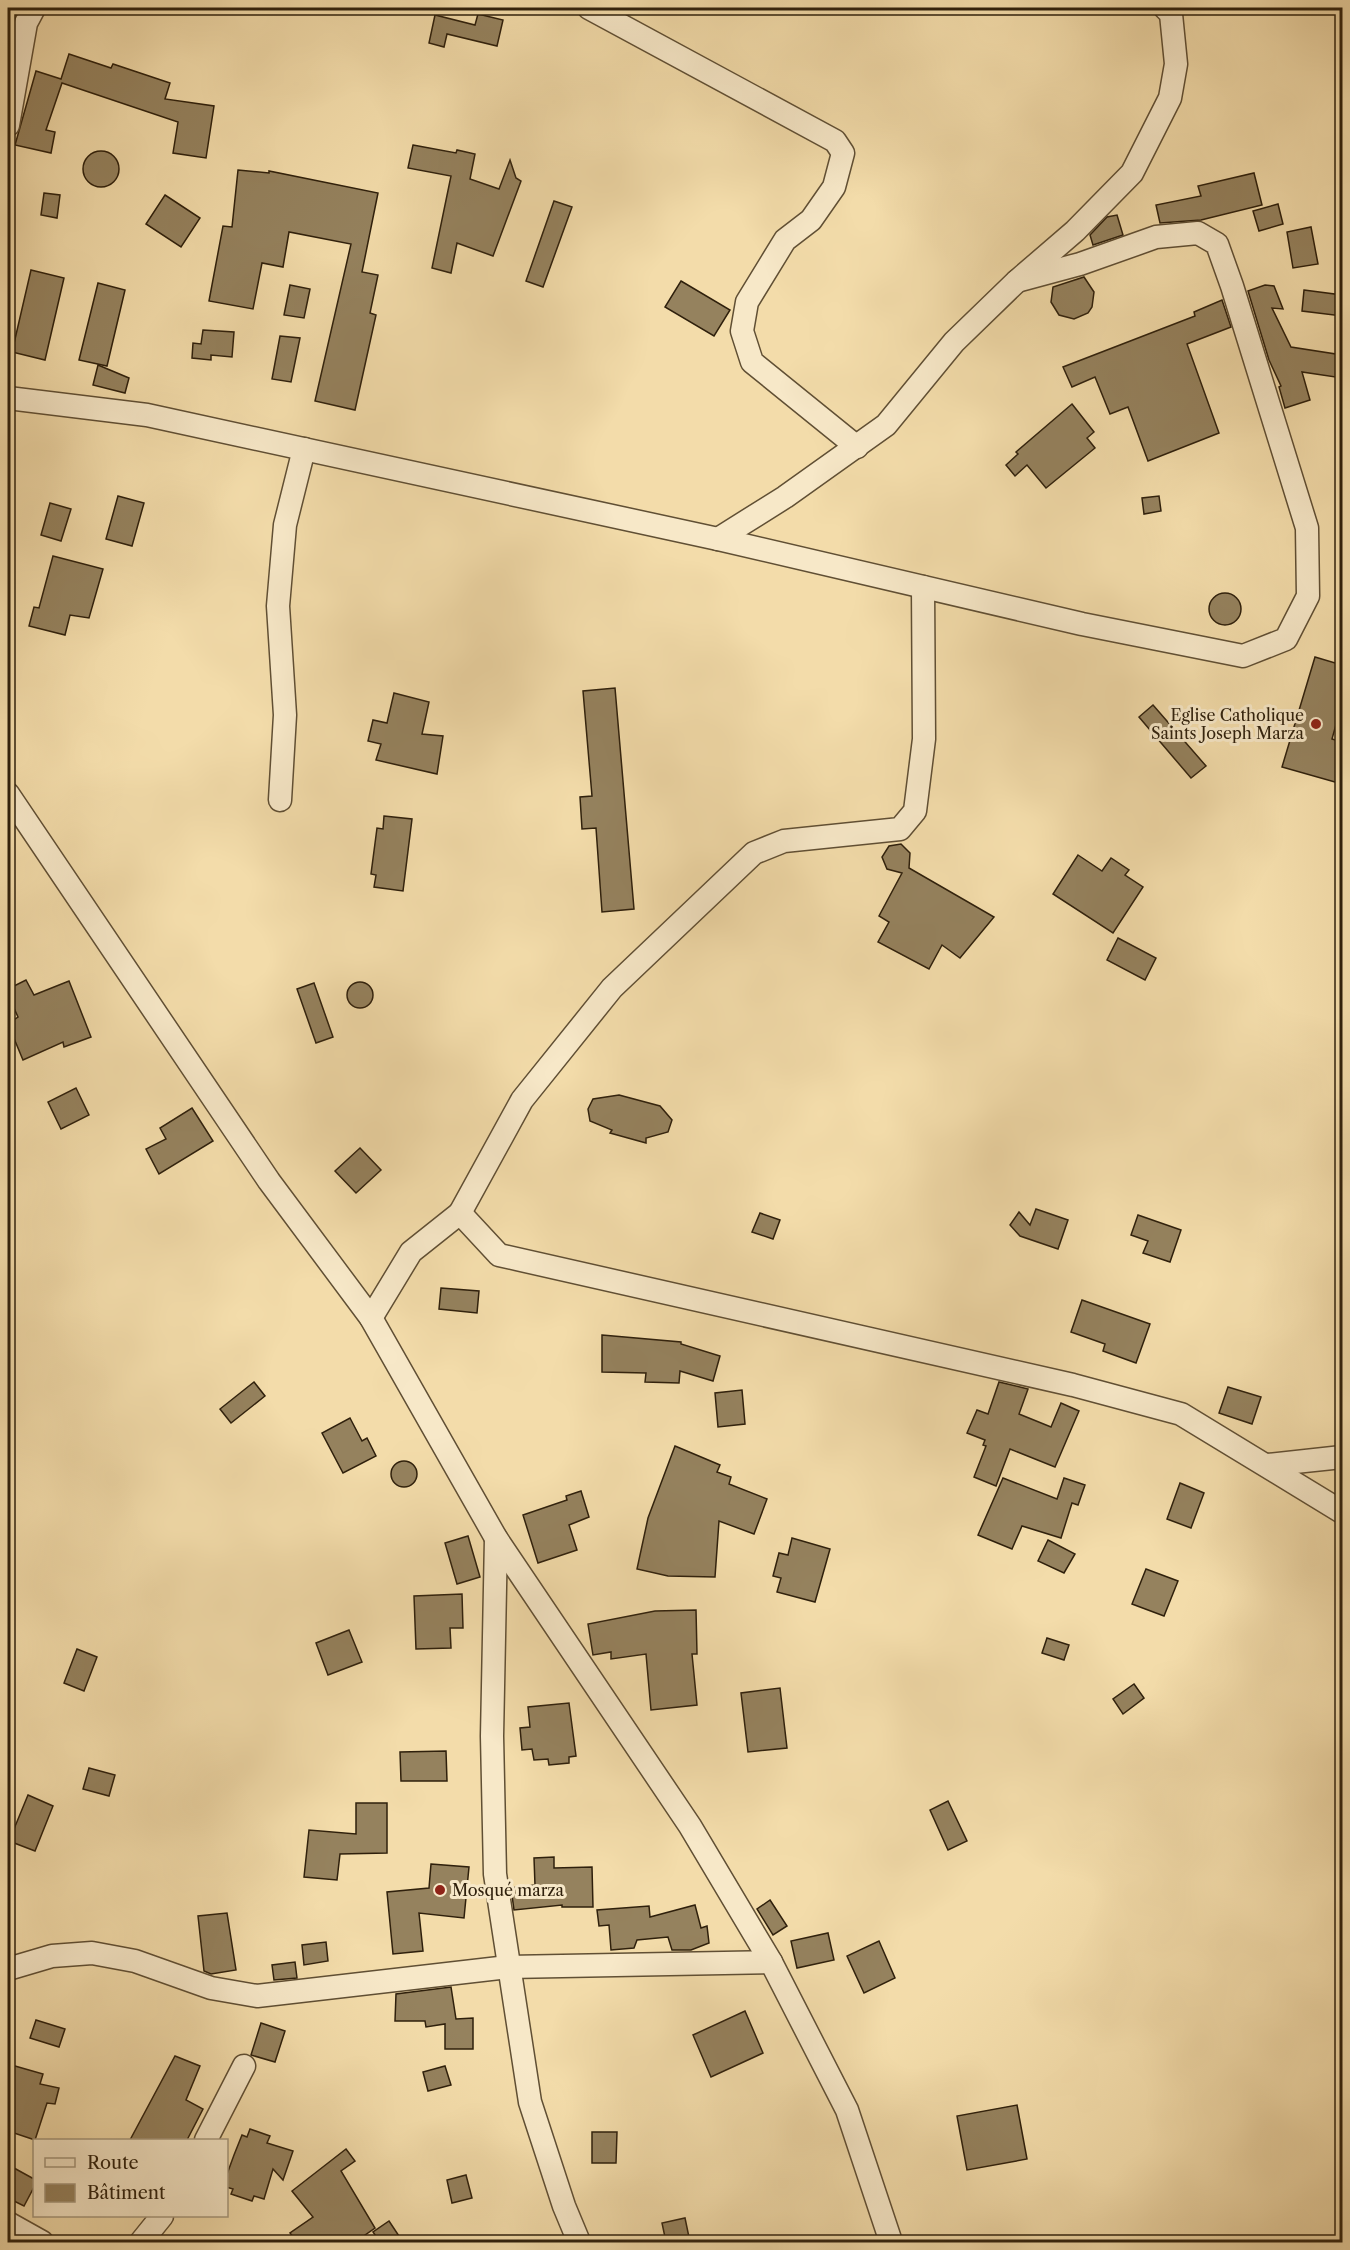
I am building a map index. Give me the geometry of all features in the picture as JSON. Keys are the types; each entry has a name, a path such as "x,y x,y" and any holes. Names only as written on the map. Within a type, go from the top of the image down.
{"street":[{"path":"8,125 26,23 34,8"},
{"path":"589,8 835,141 843,153 834,187 811,220 785,240 747,302 741,330 752,362 857,447"},
{"path":"718,539 857,447 886,424 954,342 1017,281 1075,231 1132,173 1170,98 1176,64 1171,14 1166,8"},
{"path":"8,398 147,415 718,539 1082,624 1243,656 1286,639 1308,596 1307,528 1236,297 1217,244 1198,233 1156,237 1080,264 1017,281"},
{"path":"280,800 285,715 278,606 285,525 304,449"},
{"path":"372,1318 411,1252 460,1213 522,1100 612,988 754,853 784,841 900,829 915,811 924,739 923,586"},
{"path":"8,794 269,1180 372,1318 496,1538 690,1826 771,1962 847,2110 891,2242"},
{"path":"460,1213 499,1255 1123,1397 1181,1414 1342,1512"},
{"path":"1268,1465 1342,1457"},
{"path":"496,1538 492,1736 495,1874 530,2102 564,2206 579,2242"},
{"path":"8,1969 52,1956 92,1953 135,1961 211,1988 257,1996 508,1967 771,1962"},
{"path":"207,2139 244,2066"},
{"path":"141,2242 161,2217"},
{"path":"8,2223 42,2242"}],"building":[{"path":"478,14 503,20 497,46 447,34 444,47 429,43 435,15 475,25"},
{"path":"69,54 111,68 113,64 170,83 165,99 214,106 206,158 173,153 178,122 62,83 46,130 55,132 51,153 15,145 36,71 61,79"},
{"path":"413,145 475,154 470,179 499,189 510,160 516,178 521,181 493,256 457,243 451,273 432,268 451,176 408,168"},
{"path":"101,151 114,156 119,169 114,182 101,187 88,182 83,169 88,156"},
{"path":"238,170 269,173 269,171 378,193 362,272 378,275 370,313 376,315 355,410 315,401 351,244 289,232 283,267 262,263 253,309 209,301 223,226 232,227"},
{"path":"1254,173 1262,205 1201,220 1160,223 1156,205 1201,196 1198,186"},
{"path":"44,193 60,195 57,218 41,215"},
{"path":"165,195 200,218 181,247 146,224"},
{"path":"554,201 572,207 543,287 526,281"},
{"path":"1278,204 1283,224 1259,231 1253,211"},
{"path":"1117,215 1123,235 1093,245 1090,235 1107,217"},
{"path":"1311,227 1318,264 1293,268 1287,232"},
{"path":"31,270 64,278 45,360 12,352"},
{"path":"1084,277 1094,292 1092,307 1088,313 1074,319 1059,315 1051,302 1053,287"},
{"path":"681,281 730,310 714,336 665,307"},
{"path":"98,283 125,290 107,366 79,360"},
{"path":"290,285 310,289 304,318 284,315"},
{"path":"1265,285 1274,286 1283,309 1272,308 1291,347 1342,355 1342,378 1302,372 1310,400 1285,408 1279,387 1281,386 1269,360 1248,291"},
{"path":"1304,290 1342,295 1342,316 1302,311"},
{"path":"1222,300 1231,327 1187,344 1219,433 1148,461 1128,407 1110,414 1095,377 1072,387 1063,367 1195,316 1194,312"},
{"path":"203,330 234,332 232,357 211,355 211,360 192,358 193,343 201,344"},
{"path":"280,336 300,338 291,382 272,379"},
{"path":"98,365 129,378 125,393 93,385"},
{"path":"1072,404 1094,432 1087,438 1095,448 1046,488 1027,465 1015,476 1006,465 1018,454 1016,452"},
{"path":"118,496 144,503 132,546 106,539"},
{"path":"1159,496 1161,511 1144,514 1142,498"},
{"path":"50,503 71,509 61,541 41,535"},
{"path":"53,556 103,569 89,618 70,615 65,635 29,626 34,607 39,608"},
{"path":"1225,593 1236,598 1241,609 1236,620 1225,625 1214,620 1209,609 1214,598"},
{"name":"Eglise Catholique Saints Joseph Marza","path":"1315,657 1342,665 1342,703 1332,739 1342,742 1342,784 1282,767"},
{"path":"615,688 634,909 602,912 596,828 582,829 580,797 592,796 583,691"},
{"path":"394,693 429,702 422,734 443,736 437,774 376,760 381,744 368,741 373,720 387,723"},
{"path":"1153,705 1206,766 1191,778 1139,717"},
{"path":"384,816 412,819 403,891 374,887 376,875 371,874 377,828 383,829"},
{"path":"901,844 910,853 909,868 994,917 960,958 942,945 929,969 878,942 889,922 879,916 902,873 887,869 882,857 889,846"},
{"path":"1078,855 1102,871 1111,858 1129,870 1125,875 1143,887 1113,933 1053,894"},
{"path":"1118,938 1156,958 1145,980 1107,960"},
{"path":"26,980 34,995 69,981 91,1037 64,1047 63,1042 23,1060 8,1024 18,1017 8,995 8,989"},
{"path":"360,982 369,986 373,995 369,1004 360,1008 351,1004 347,995 351,986"},
{"path":"314,983 333,1037 316,1043 297,989"},
{"path":"76,1088 89,1115 61,1129 48,1102"},
{"path":"619,1095 660,1106 672,1120 668,1132 646,1138 646,1143 610,1133 612,1130 590,1121 588,1109 593,1099"},
{"path":"192,1108 213,1141 159,1174 146,1149 166,1139 160,1128"},
{"path":"360,1148 381,1170 356,1193 335,1171"},
{"path":"1036,1209 1068,1220 1058,1249 1020,1236 1010,1225 1019,1212 1030,1225"},
{"path":"760,1213 780,1220 773,1239 752,1232"},
{"path":"1138,1215 1181,1230 1170,1262 1143,1253 1148,1241 1131,1235"},
{"path":"441,1288 479,1291 477,1313 439,1309"},
{"path":"1082,1300 1150,1324 1136,1363 1103,1351 1105,1344 1071,1332"},
{"path":"602,1335 681,1342 681,1344 720,1356 713,1381 680,1371 679,1383 645,1382 646,1373 602,1372"},
{"path":"254,1382 265,1396 231,1423 220,1409"},
{"path":"999,1382 1028,1389 1019,1414 1051,1427 1061,1403 1079,1411 1055,1467 1010,1449 996,1486 974,1477 986,1446 983,1445 985,1440 967,1433 977,1410 988,1414"},
{"path":"1228,1387 1261,1397 1252,1424 1219,1413"},
{"path":"742,1390 745,1424 718,1427 715,1393"},
{"path":"350,1418 362,1441 367,1438 376,1456 343,1473 322,1433"},
{"path":"675,1446 720,1465 717,1472 731,1477 729,1484 767,1499 754,1534 719,1521 715,1577 668,1576 637,1569 648,1518"},
{"path":"404,1461 414,1464 417,1474 414,1484 404,1487 394,1484 391,1474 394,1464"},
{"path":"1003,1478 1057,1499 1064,1478 1085,1485 1078,1505 1072,1503 1061,1538 1022,1526 1012,1549 978,1535"},
{"path":"1180,1483 1204,1493 1191,1528 1167,1519"},
{"path":"581,1491 589,1517 569,1525 577,1550 538,1563 523,1515 567,1500 566,1496"},
{"path":"468,1536 480,1577 457,1584 445,1543"},
{"path":"792,1538 830,1549 815,1602 777,1592 781,1578 773,1576 779,1553 788,1555"},
{"path":"1048,1540 1075,1554 1064,1573 1038,1561"},
{"path":"1146,1569 1178,1581 1164,1616 1132,1604"},
{"path":"462,1594 463,1628 450,1628 451,1648 416,1649 414,1596"},
{"path":"696,1610 697,1654 692,1654 697,1705 651,1710 646,1654 611,1659 611,1652 593,1655 588,1624 655,1611"},
{"path":"349,1630 362,1662 328,1675 316,1643"},
{"path":"1047,1638 1069,1645 1064,1660 1042,1653"},
{"path":"77,1649 97,1657 84,1691 64,1683"},
{"path":"1134,1684 1144,1698 1123,1714 1113,1699"},
{"path":"780,1688 787,1748 748,1752 741,1693"},
{"path":"569,1703 576,1756 569,1757 569,1763 549,1765 548,1759 534,1760 532,1749 522,1750 520,1728 530,1727 528,1707"},
{"path":"446,1751 447,1781 401,1781 400,1752"},
{"path":"89,1768 115,1775 109,1796 83,1789"},
{"path":"28,1795 53,1806 35,1851 9,1841"},
{"path":"948,1801 967,1841 948,1850 930,1810"},
{"path":"356,1803 387,1803 387,1853 340,1854 337,1880 304,1877 309,1830 356,1834"},
{"path":"554,1857 554,1868 592,1867 593,1907 562,1907 562,1905 514,1910 511,1888 535,1885 534,1858"},
{"path":"431,1864 469,1867 464,1918 419,1913 423,1951 393,1954 387,1892 429,1888"},
{"path":"770,1900 787,1926 773,1935 757,1909"},
{"path":"695,1905 701,1928 707,1926 709,1943 691,1950 672,1950 668,1937 637,1940 634,1948 611,1950 609,1925 599,1926 597,1910 649,1906 650,1917"},
{"path":"227,1913 236,1970 211,1974 204,1971 198,1916"},
{"path":"828,1933 834,1960 797,1968 791,1941"},
{"path":"879,1941 895,1978 864,1993 847,1956"},
{"path":"326,1942 328,1961 304,1965 302,1945"},
{"path":"295,1962 297,1978 274,1980 272,1965"},
{"path":"451,1987 456,2019 473,2018 473,2049 445,2049 445,2024 426,2027 425,2021 395,2021 396,1994"},
{"path":"745,2011 763,2053 711,2077 693,2035"},
{"path":"36,2020 65,2029 59,2047 30,2038"},
{"path":"261,2023 285,2031 275,2062 251,2055"},
{"path":"175,2056 200,2066 186,2100 203,2109 188,2139 131,2139"},
{"path":"8,2064 43,2074 40,2084 59,2088 55,2104 47,2103 35,2139 8,2131 8,2114 14,2093 8,2092"},
{"path":"445,2066 451,2085 428,2091 423,2072"},
{"path":"1017,2105 1027,2159 967,2170 957,2116"},
{"path":"250,2129 270,2136 267,2143 293,2151 283,2180 273,2169 264,2199 254,2196 252,2201 231,2194 233,2189 228,2188 228,2172 242,2135 247,2137"},
{"path":"592,2132 617,2132 616,2163 592,2163"},
{"path":"346,2149 355,2161 341,2171 375,2228 355,2242 297,2242 290,2233 313,2217 292,2191"},
{"path":"14,2168 33,2178 33,2189 24,2206 8,2198 8,2180"},
{"path":"466,2175 472,2198 452,2203 447,2180"},
{"path":"685,2218 690,2242 666,2242 662,2223"},
{"path":"389,2221 403,2242 380,2242 373,2232"}],"place":[{"name":"Eglise Catholique Saints Joseph Marza","path":"1316,724"},
{"name":"Mosqué marza","path":"440,1890"}]}
